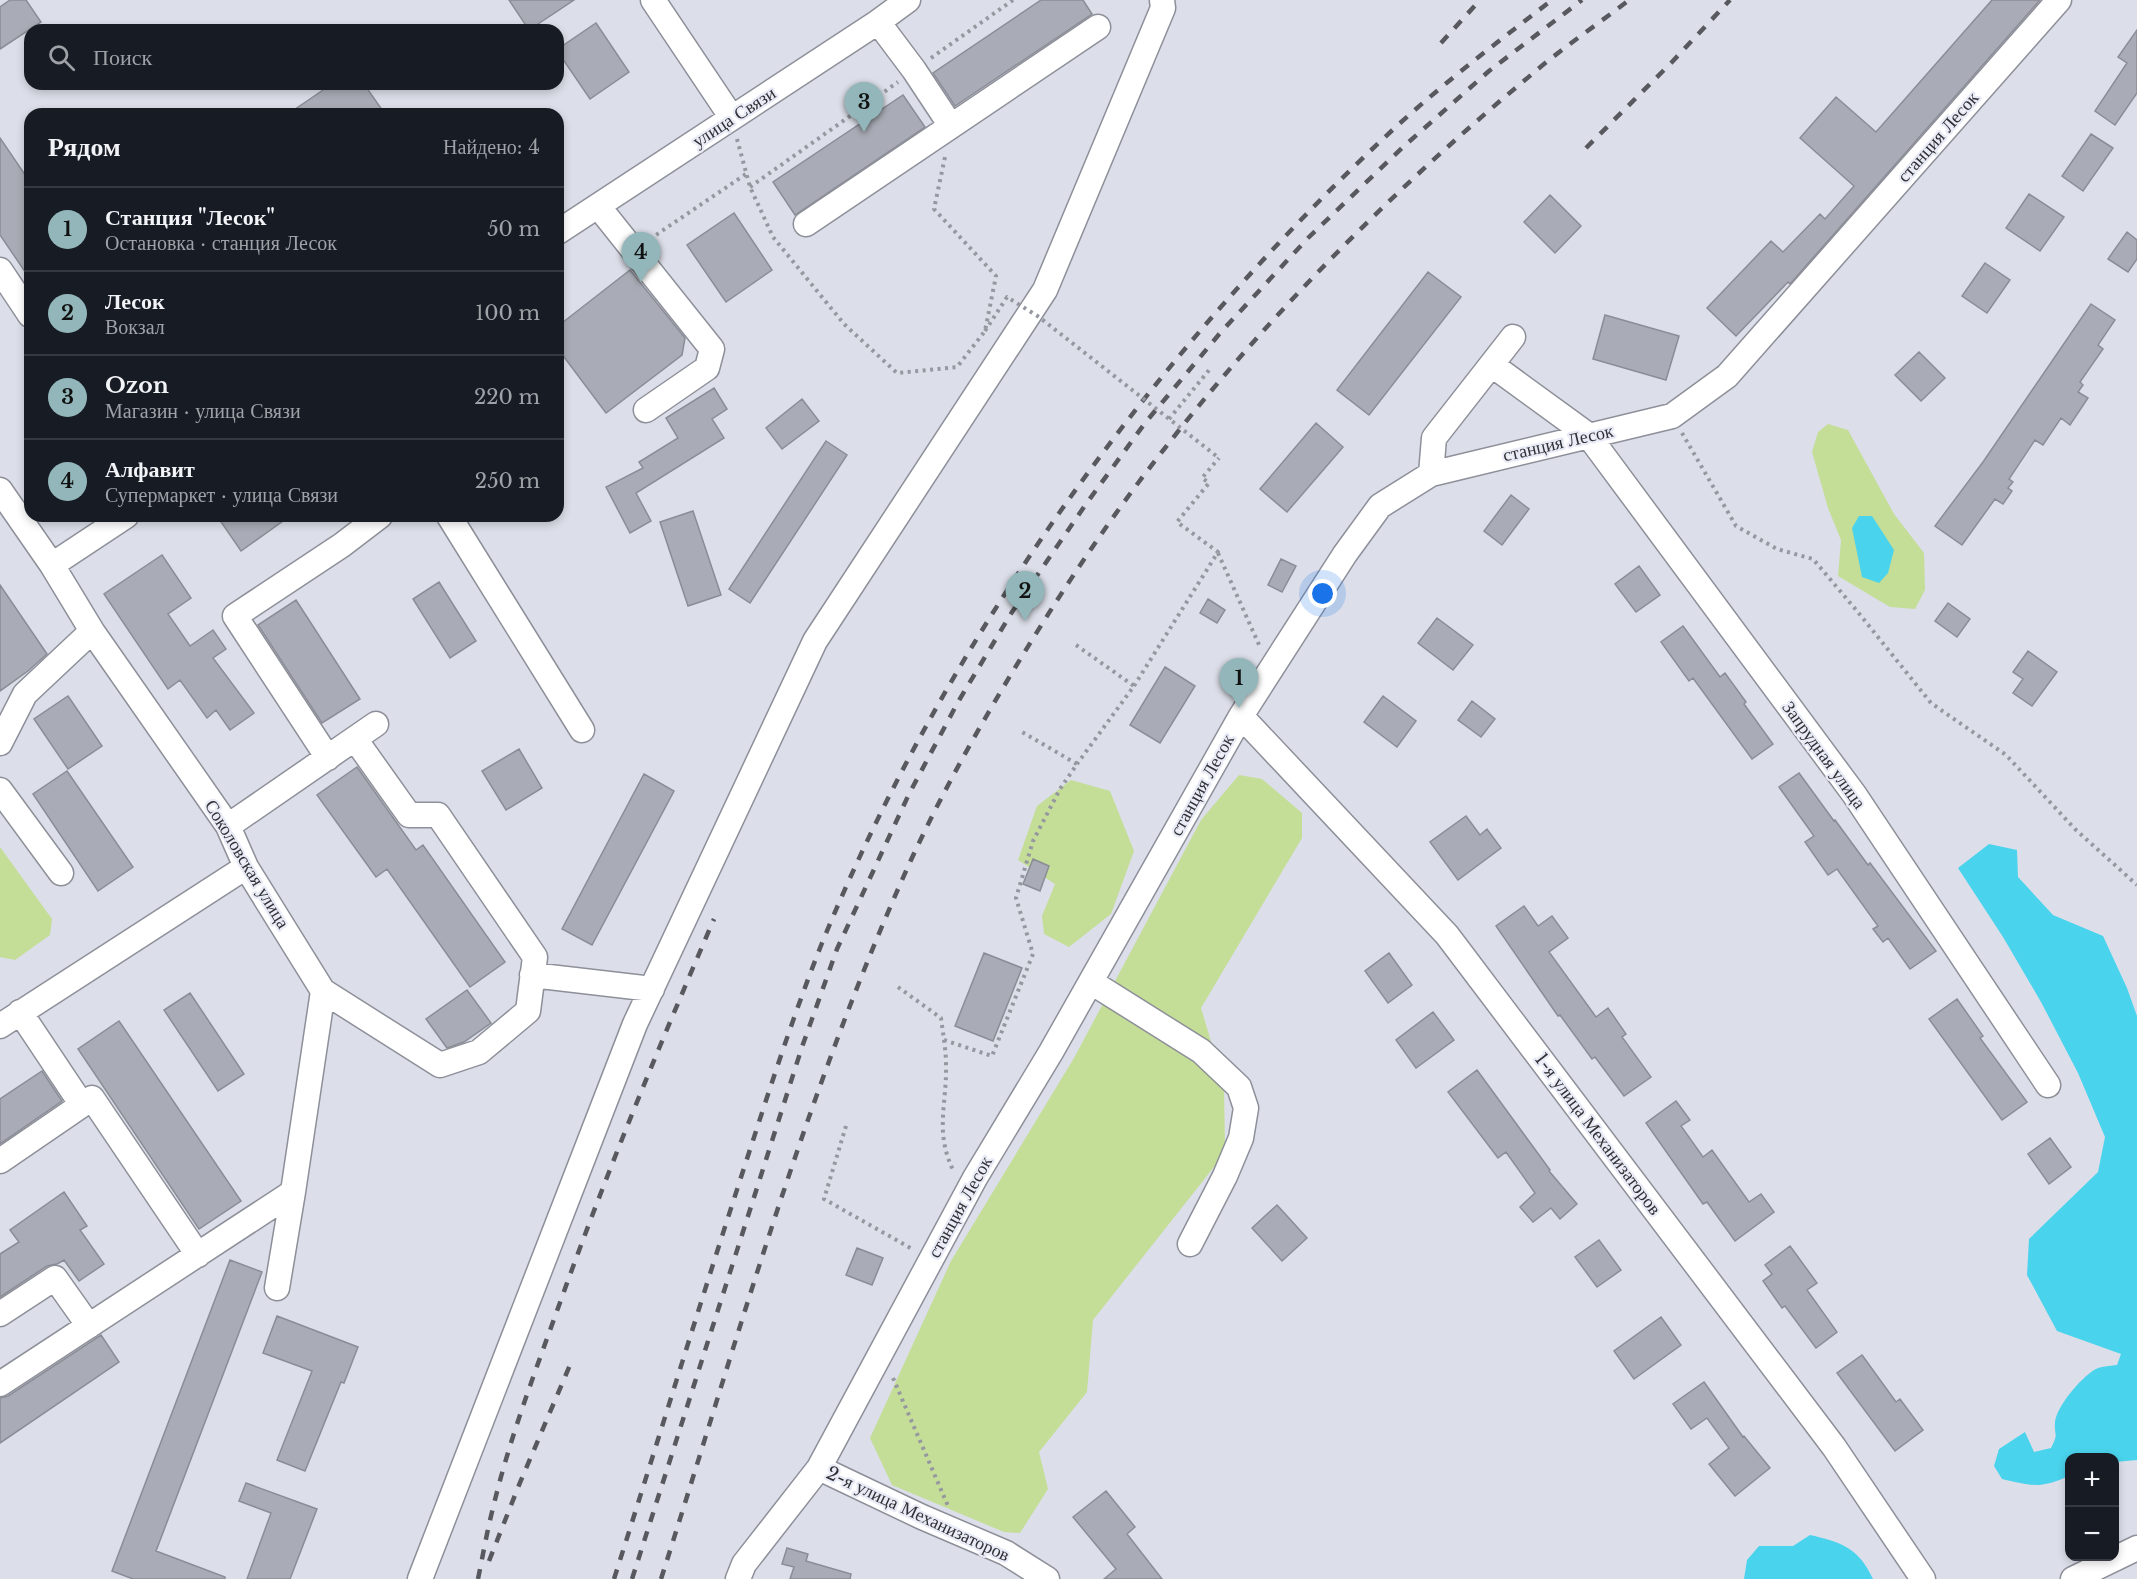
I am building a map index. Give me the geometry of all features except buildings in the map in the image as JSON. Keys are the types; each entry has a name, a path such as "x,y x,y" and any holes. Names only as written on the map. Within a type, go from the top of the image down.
{"street":[{"path":"653,0 732,118"},
{"name":"улица Связи","path":"564,228 908,0"},
{"path":"420,1579 631,1035 815,641 1046,290 1162,8 1162,0"},
{"name":"станция Лесок","path":"738,1579 744,1564 819,1468 966,1195 1091,982 1241,716 1345,554 1380,506 1431,474 1672,416 1727,376 2059,0"},
{"path":"878,22 914,70 951,126"},
{"path":"806,224 1098,27"},
{"path":"598,206 712,349 707,368 646,410"},
{"path":"0,270 24,306"},
{"path":"1431,474 1434,438 1513,337"},
{"name":"Запрудная улица","path":"1492,365 1588,435 1854,794 2048,1085"},
{"name":"Соколовская улица","path":"0,490 52,565 93,632 228,826 246,867 323,991"},
{"path":"52,565 117,522"},
{"path":"328,758 235,616 342,545 372,522"},
{"path":"453,522 582,730"},
{"path":"0,743 25,694 93,632"},
{"name":"1-я улица Механизаторов","path":"1241,716 1447,935 1834,1447 1923,1579"},
{"path":"228,826 376,724"},
{"path":"277,1288 323,991 440,1065 479,1052 528,1011 535,957 438,815 409,815 355,739"},
{"path":"0,790 62,873"},
{"path":"0,1026 246,867"},
{"path":"532,975 652,988"},
{"path":"1091,982 1201,1051 1239,1087 1246,1108 1241,1138 1225,1176 1190,1244"},
{"path":"20,1012 82,1105"},
{"path":"0,1161 92,1098 198,1255"},
{"path":"0,1384 293,1192"},
{"path":"0,1314 55,1278 89,1326"},
{"name":"2-я улица Механизаторов","path":"819,1468 961,1534 1006,1552 1047,1579"},
{"path":"2073,1579 2137,1548"}],"path":[{"path":"750,188 1013,0"},
{"path":"732,118 750,188 773,237 844,324 897,373 957,367 985,331 1007,297 1039,317 1219,458 1202,478 1209,483 1177,522 1218,552 1270,670"},
{"path":"951,126 934,209 996,276 985,331"},
{"path":"634,250 747,174"},
{"path":"1169,419 1210,369"},
{"path":"1672,416 1736,526 1777,549 1813,559 1931,703 2006,755 2075,829 2137,885"},
{"path":"944,1040 992,1056 1032,954 1016,898 1033,841 1060,789 1134,686 1218,552"},
{"path":"1076,645 1134,686"},
{"path":"1023,732 1077,764"},
{"path":"898,987 941,1018 946,1067 942,1108 943,1141 951,1165 966,1195"},
{"path":"846,1126 824,1199 931,1260"},
{"path":"881,1353 961,1534"}],"green space":[{"path":"1828,424 1848,430 1894,514 1924,553 1925,590 1915,609 1890,607 1838,576 1841,540 1828,508 1812,452 1818,432"},
{"path":"1239,775 1262,779 1302,813 1302,838 1201,1008 1224,1085 1225,1153 1093,1320 1087,1392 1039,1452 1048,1489 1020,1533 1004,1532 892,1485 870,1438 951,1261 1074,1058 1201,820"},
{"path":"1071,780 1110,791 1134,851 1111,914 1069,947 1044,934 1042,916 1055,884 1018,860 1037,806"},
{"path":"0,847 52,919 50,935 15,960 0,957"}],"water":[{"path":"1859,516 1872,516 1894,550 1888,573 1879,583 1862,577 1852,528"},
{"path":"1989,844 2017,850 2018,877 2053,915 2103,936 2137,1016 2137,1460 2119,1462 2119,1453 2065,1453 2065,1477 2043,1485 2029,1485 2002,1479 1994,1466 1999,1449 2025,1432 2034,1452 2051,1448 2056,1437 2057,1416 2070,1393 2094,1370 2117,1365 2121,1354 2057,1331 2027,1275 2029,1239 2098,1172 2105,1137 2078,1073 2041,1002 2003,937 1958,868"},
{"path":"1810,1535 1831,1540 1848,1548 1862,1560 1873,1579 1744,1579 1747,1560 1759,1546 1793,1546"}],"railway":[{"path":"1441,43 1480,0"},
{"path":"614,1579 763,1109 822,943 872,831 929,722 992,615 1061,511 1135,410 1214,314 1298,223 1385,137 1446,84 1552,0"},
{"path":"632,1579 802,1047 837,949 909,794 958,702 1012,612 1145,423 1221,332 1308,238 1403,147 1489,71 1582,0"},
{"path":"661,1579 806,1125 873,947 934,813 971,744 1028,647 1084,560 1144,475 1206,397 1292,299 1385,206 1481,117 1555,55 1629,0"},
{"path":"1586,148 1730,0"},
{"path":"478,1579 500,1481 534,1376 616,1154 714,919"},
{"path":"489,1561 573,1358"}],"place":[{"name":"Ozon","path":"864,132"},
{"name":"Алфавит","path":"641,282"},
{"name":"Лесок","path":"1025,621"},
{"name":"Станция \"Лесок\"","path":"1239,708"}]}
